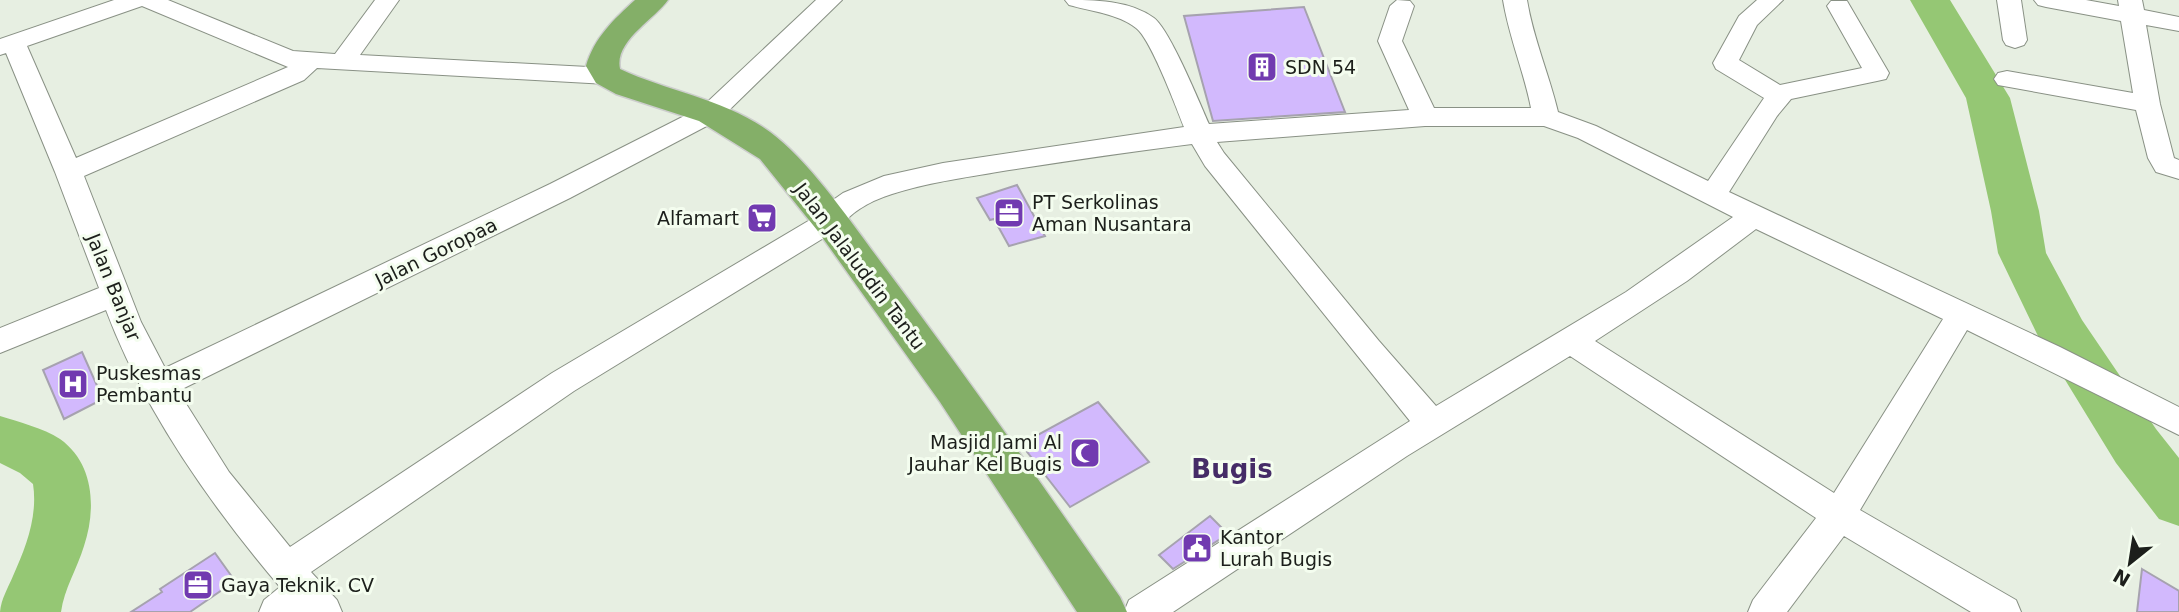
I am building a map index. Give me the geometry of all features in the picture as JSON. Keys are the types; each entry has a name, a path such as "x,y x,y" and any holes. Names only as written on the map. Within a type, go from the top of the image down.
{"highway":[{"path":"607,76 602,66 614,39 653,0"},
{"name":"Jalan Jalaluddin Tantu","path":"607,76 628,86 712,113 772,151 830,221 954,390 1104,612"}],"street":[{"path":"7,45 137,0"},
{"path":"148,0 289,59 607,76"},
{"path":"341,62 387,0"},
{"name":"Jalan Goropaa","path":"158,386 559,191 712,113 830,0"},
{"path":"1077,0 1119,10 1147,24 1177,78 1200,134 1214,159 1432,424"},
{"path":"1515,0 1519,25 1536,71 1546,117"},
{"path":"1771,0 1747,21 1725,63 1779,95"},
{"path":"2009,0 2015,40"},
{"path":"2046,0 2131,8 2179,24"},
{"path":"1402,6 1390,35 1391,41 1425,117"},
{"path":"1713,195 1779,95 1790,89 1877,73 1839,6"},
{"path":"2131,8 2147,104 2161,158 2165,165 2179,170"},
{"name":"Jalan Banjar","path":"7,45 69,172 126,322 158,386 217,482 247,523 306,589"},
{"path":"69,172 295,74 310,61"},
{"path":"2007,79 2147,104"},
{"path":"277,612 563,382 830,221 836,212 853,201 884,186 943,172 1200,134 1425,117 1546,117 1587,132 2165,415"},
{"path":"1142,612 1432,424 1572,342 1712,248 1754,216"},
{"path":"0,341 116,294"},
{"path":"1766,612 1839,515 1961,315"},
{"path":"1572,342 1839,515 2003,612"}],"building":[{"name":"SDN 54","path":"1304,7 1345,112 1213,121 1184,16"},
{"name":"PT Serkolinas Aman Nusantara","path":"1017,185 1045,236 1009,246 994,219 990,220 977,198"},
{"name":"Puskesmas Pembantu","path":"82,352 103,399 64,419 43,370"},
{"name":"Masjid Jami Al Jauhar Kel Bugis","path":"1098,402 1149,462 1070,507 1021,444"},
{"name":"Kantor Lurah Bugis","path":"1210,516 1228,534 1173,569 1159,555"},
{"name":"Gaya Teknik. CV","path":"215,553 235,581 190,612 131,612 162,592 160,589"},
{"path":"2142,569 2179,591 2179,612 2137,612"}],"waterway":[{"path":"1930,0 1988,98 2015,211 2022,253 2063,334 2136,446 2179,501"},
{"path":"0,439 40,456 54,469 62,486 60,526 30,612"}],"place":[{"name":"SDN 54","path":"1262,67"},
{"name":"PT Serkolinas Aman Nusantara","path":"1009,213"},
{"name":"Alfamart","path":"762,218"},
{"name":"Puskesmas Pembantu","path":"73,384"},
{"name":"Masjid Jami Al Jauhar Kel Bugis","path":"1085,453"},
{"name":"Kantor Lurah Bugis","path":"1197,548"},
{"name":"Gaya Teknik. CV","path":"198,585"}],"district":[{"name":"Bugis","path":"1232,469"}]}
